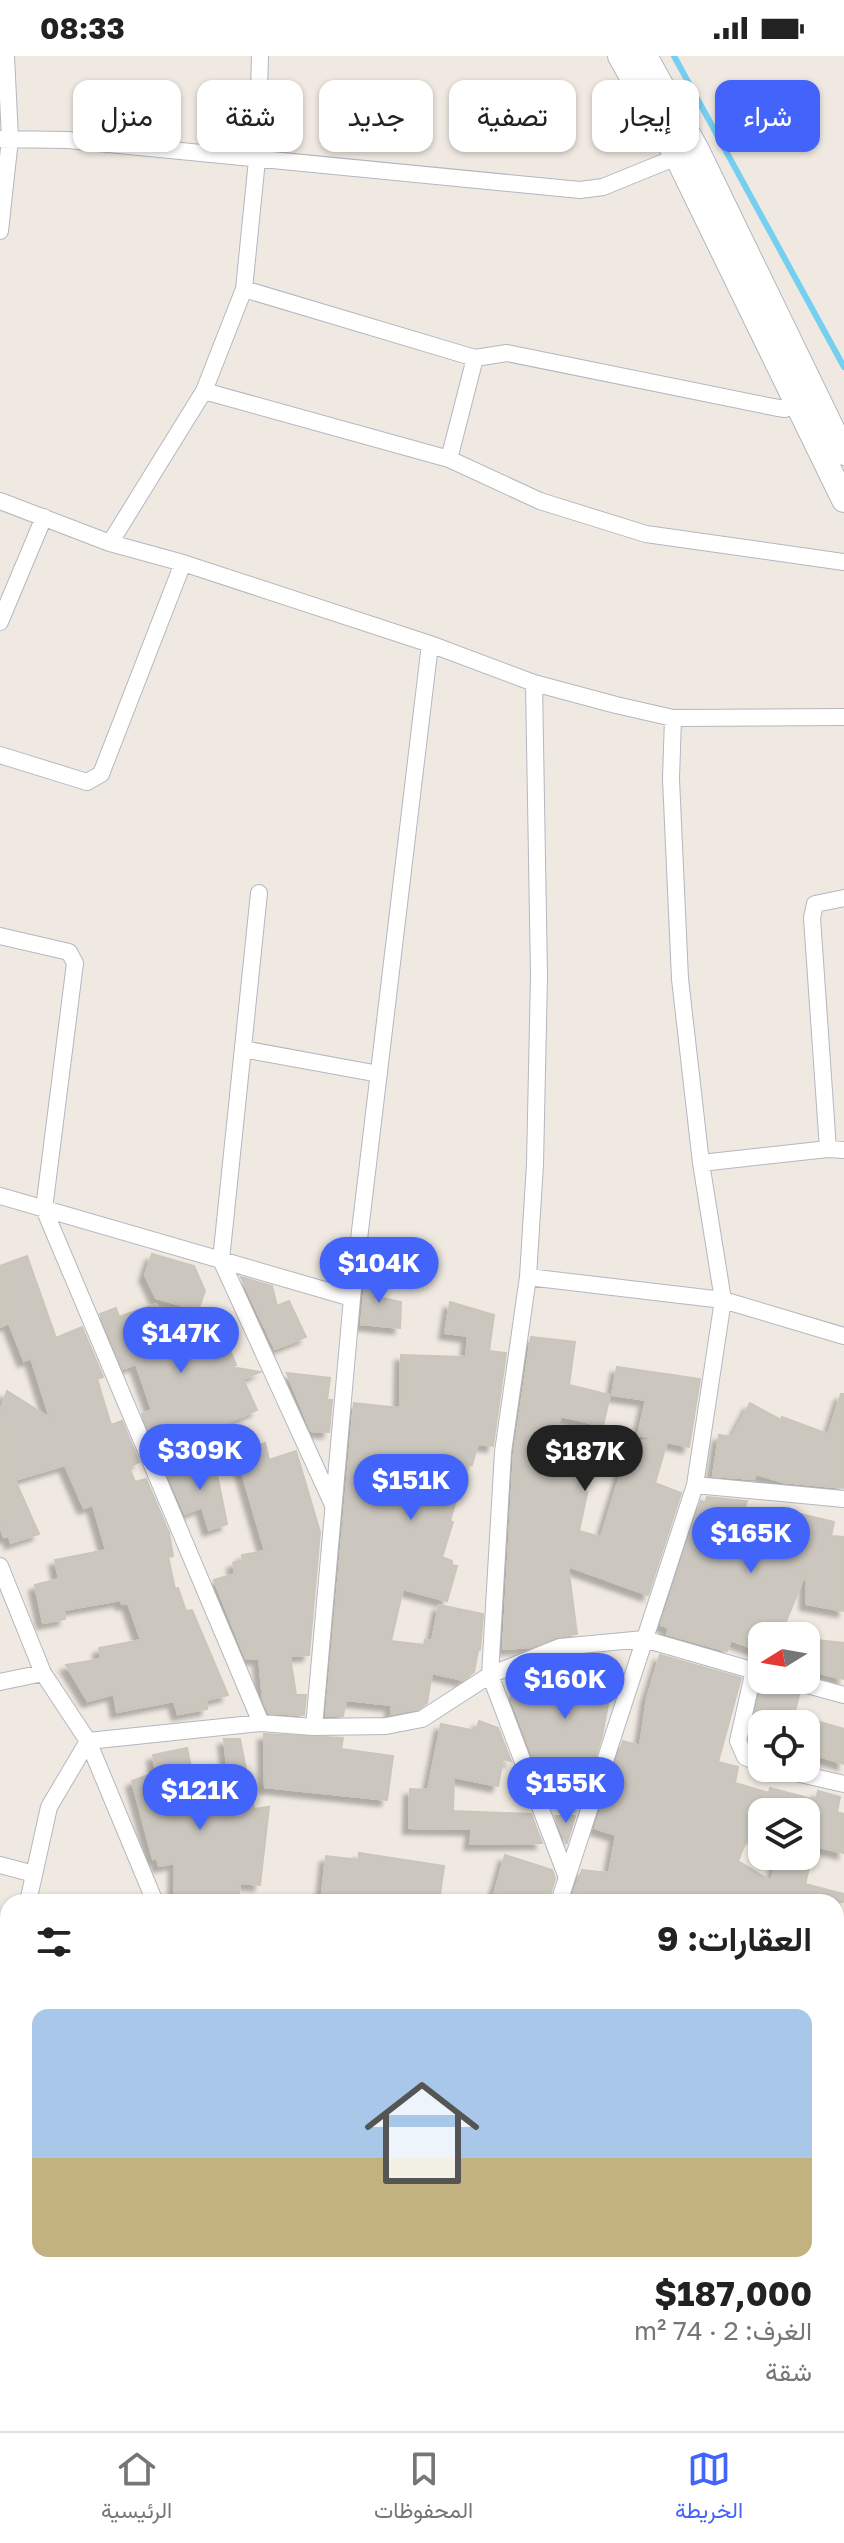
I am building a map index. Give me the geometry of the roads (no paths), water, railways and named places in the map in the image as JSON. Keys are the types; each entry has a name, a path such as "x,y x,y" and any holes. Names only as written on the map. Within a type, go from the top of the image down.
{"street":[{"path":"0,231 6,56"},
{"path":"110,543 204,391 244,289 257,160 260,56"},
{"path":"620,56 686,153"},
{"path":"645,56 686,153 806,400 844,500"},
{"path":"5,139 68,140 580,190 603,187 686,153"},
{"path":"244,289 475,358 507,353 785,409 806,400"},
{"path":"449,459 475,358"},
{"path":"204,391 449,459 540,501 646,534 844,562"},
{"path":"806,400 844,453"},
{"path":"0,501 110,543 183,563 430,644 534,683 673,718 844,717"},
{"path":"0,622 44,517"},
{"path":"0,755 87,782 101,774 183,563"},
{"path":"314,1727 352,1298 430,644"},
{"path":"534,683 539,976 535,1164 528,1277 503,1452 490,1675 566,1875"},
{"path":"561,1894 695,1485 723,1300 701,1163 680,979 671,779 673,718"},
{"path":"259,893 221,1260 334,1506"},
{"path":"701,1163 836,1149 812,918 815,904 844,898"},
{"path":"0,936 69,952 75,963 44,1209 261,1723"},
{"path":"243,1049 379,1074"},
{"path":"0,1196 352,1298"},
{"path":"528,1277 723,1300 844,1336"},
{"path":"695,1485 844,1499"},
{"path":"0,1566 43,1673 88,1741 152,1894"},
{"path":"88,1741 261,1723 314,1727 386,1726 422,1719 490,1675 560,1647 644,1639 748,1669"},
{"path":"0,1682 43,1673"},
{"path":"820,1688 844,1695"},
{"path":"748,1758 738,1741 752,1694"},
{"path":"30,1894 49,1807 88,1741"},
{"path":"820,1779 844,1784"},
{"path":"0,1865 34,1874"}],"waterway":[{"path":"674,56 844,367"}]}
